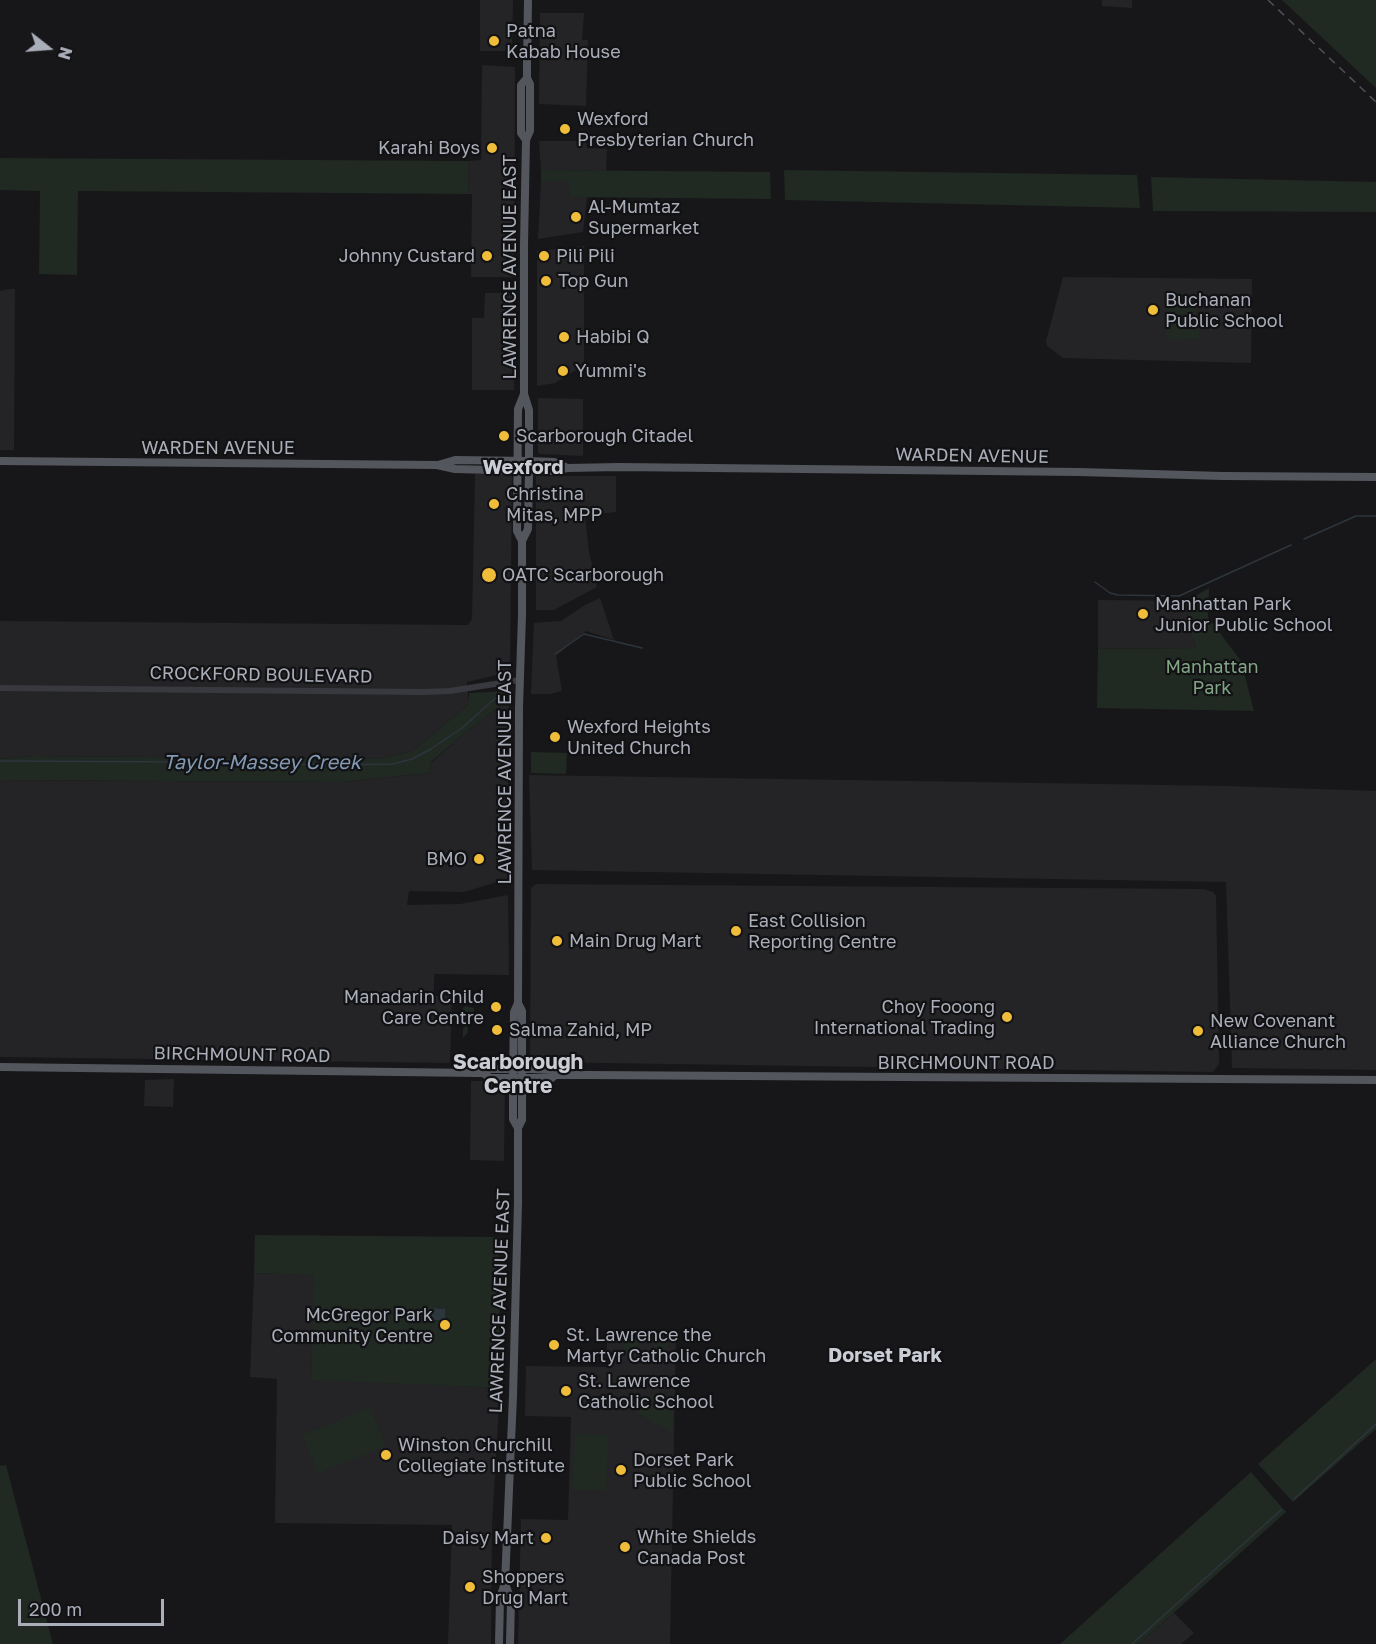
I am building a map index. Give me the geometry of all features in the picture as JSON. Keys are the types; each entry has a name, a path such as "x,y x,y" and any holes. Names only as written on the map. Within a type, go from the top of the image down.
{"main road":[{"name":"LAWRENCE AVENUE EAST","path":"518,1128 513,1119 513,1074 514,1011 518,1003 522,541 528,529 529,471 529,410 524,394 526,140 530,131 530,84 527,78 528,0"},
{"name":"LAWRENCE AVENUE EAST","path":"522,541 517,531 517,461 518,410 524,394"},
{"name":"WARDEN AVENUE","path":"437,465 455,460 529,461 554,462 567,468"},
{"name":"WARDEN AVENUE","path":"0,461 437,465 455,470 517,471 620,466 1376,477"},
{"name":"LAWRENCE AVENUE EAST","path":"499,1644 500,1598 505,1583 519,1203 518,1128 522,1120 522,1011 518,1003"},
{"name":"BIRCHMOUNT ROAD","path":"0,1067 483,1073 490,1069 552,1078 555,1074 1376,1080"},
{"name":"LAWRENCE AVENUE EAST","path":"505,1583 511,1600 510,1644"}],"street":[{"name":"CROCKFORD BOULEVARD","path":"0,688 424,692 450,691 520,680"}],"shaded area":[{"path":"480,0 513,0 512,51 480,51"},
{"path":"1102,0 1132,0 1132,8 1102,6"},
{"path":"540,13 584,13 582,40 588,40 586,106 539,104"},
{"path":"482,65 515,67 514,277 471,277 472,194 469,194 468,161 481,160"},
{"path":"539,141 586,141 587,148 607,149 606,171 541,170"},
{"path":"541,181 570,181 570,197 587,197 583,232 538,239"},
{"path":"584,246 584,365 555,383 537,386 537,251"},
{"name":"Buchanan Public School","path":"1063,277 1252,279 1251,363 1063,358 1047,346 1046,341"},
{"path":"15,289 14,450 0,450 0,291"},
{"path":"485,293 513,293 514,390 472,390 472,318 484,318"},
{"path":"538,398 583,399 583,456 540,454 538,452"},
{"path":"475,474 512,474 510,672 467,682 469,704 413,751 378,759 32,756 0,759 0,621 468,625 472,619"},
{"path":"536,476 616,476 616,512 585,515 589,552 597,587 554,610 536,610"},
{"path":"600,598 614,640 586,631 556,656 562,691 550,694 531,694 534,623 561,621"},
{"name":"Manhattan Park Junior Public School","path":"1098,600 1187,601 1188,626 1196,648 1098,649"},
{"path":"509,699 507,879 464,892 409,891 407,905 460,904 508,895 509,975 434,974 434,996 452,996 450,1063 0,1057 0,780 341,782 429,773 431,763"},
{"path":"529,775 1228,786 1376,791 1376,1070 1232,1068 1226,882 532,870"},
{"path":"536,884 1204,889 1213,892 1216,896 1219,1064 1213,1072 537,1062 530,1058 531,888"},
{"path":"174,1079 173,1107 144,1106 145,1080"},
{"path":"471,1081 505,1081 504,1161 470,1160"},
{"name":"Winston Churchill Collegiate Institute","path":"254,1273 315,1274 311,1379 500,1388 492,1526 491,1644 448,1644 452,1525 275,1523 277,1379 250,1377"},
{"path":"426,1308 445,1309 445,1320 426,1320"},
{"path":"607,1331 676,1332 670,1644 518,1644 521,1519 568,1520 571,1417 525,1416 526,1366 607,1367"},
{"path":"1174,1613 1194,1633 1181,1644 1139,1644"}],"green space":[{"path":"1282,0 1376,0 1376,88"},
{"path":"0,158 468,161 469,194 78,191 77,275 39,274 40,191 0,190"},
{"path":"541,170 770,172 771,199 570,197 570,181 541,181"},
{"path":"784,170 1137,175 1140,208 785,200"},
{"path":"1151,177 1376,182 1376,212 1153,211"},
{"path":"1167,294 1198,294 1196,311 1190,317 1198,322 1200,339 1166,340 1164,313 1168,312"},
{"name":"Manhattan Park","path":"1209,588 1208,617 1241,661 1254,711 1097,708 1098,649 1196,648 1188,626 1187,601"},
{"path":"505,691 509,699 431,762 429,773 341,782 0,780 0,759 32,756 378,759 413,751 469,704 469,693"},
{"path":"531,752 567,753 566,774 531,773"},
{"path":"465,1006 474,1008 474,1018 467,1024 468,1032 463,1038 463,1029 467,1025 463,1020"},
{"path":"255,1235 499,1237 500,1388 311,1380 314,1275 254,1273"},
{"path":"638,1336 637,1348 634,1352 624,1352 623,1338"},
{"path":"653,1337 667,1338 667,1352 658,1352 654,1349"},
{"path":"1376,1359 1376,1429 1293,1502 1258,1464"},
{"path":"652,1395 661,1396 662,1402 658,1405 674,1411 672,1434 634,1410 636,1408 633,1406 633,1401 657,1405 649,1400"},
{"path":"370,1407 386,1446 318,1474 302,1435"},
{"path":"575,1434 609,1435 606,1491 572,1490"},
{"path":"6,1465 53,1644 0,1644 0,1466"},
{"path":"1251,1472 1286,1512 1139,1644 1060,1644"}],"waterway":[{"name":"Taylor-Massey Creek","path":"1304,539 1356,516 1376,516"},
{"name":"Taylor-Massey Creek","path":"1095,582 1110,593 1118,595 1179,596 1291,545"},
{"name":"Taylor-Massey Creek","path":"555,654 584,634 642,648"},
{"name":"Taylor-Massey Creek","path":"0,761 393,764 412,759 431,749 462,728 501,693"},
{"path":"1294,1499 1376,1424"},
{"path":"1132,1644 1281,1510"}],"railway":[{"path":"1268,0 1376,102"}],"place":[{"name":"Patna Kabab House","path":"494,41"},
{"name":"Wexford Presbyterian Church","path":"565,129"},
{"name":"Karahi Boys","path":"492,148"},
{"name":"Al-Mumtaz Supermarket","path":"576,217"},
{"name":"Johnny Custard","path":"487,256"},
{"name":"Pili Pili","path":"544,256"},
{"name":"Top Gun","path":"546,281"},
{"name":"Buchanan Public School","path":"1153,310"},
{"name":"Habibi Q","path":"564,337"},
{"name":"Yummi's","path":"563,371"},
{"name":"Scarborough Citadel","path":"504,436"},
{"name":"Christina Mitas, MPP","path":"494,504"},
{"name":"OATC Scarborough","path":"489,575"},
{"name":"Manhattan Park Junior Public School","path":"1143,614"},
{"name":"Wexford Heights United Church","path":"555,737"},
{"name":"BMO","path":"479,859"},
{"name":"East Collision Reporting Centre","path":"736,931"},
{"name":"Main Drug Mart","path":"557,941"},
{"name":"Manadarin Child Care Centre","path":"496,1007"},
{"name":"Choy Fooong International Trading","path":"1007,1017"},
{"name":"Salma Zahid, MP","path":"497,1030"},
{"name":"New Covenant Alliance Church","path":"1198,1031"},
{"name":"McGregor Park Community Centre","path":"445,1325"},
{"name":"St. Lawrence the Martyr Catholic Church","path":"554,1345"},
{"name":"St. Lawrence Catholic School","path":"566,1391"},
{"name":"Winston Churchill Collegiate Institute","path":"386,1455"},
{"name":"Dorset Park Public School","path":"621,1470"},
{"name":"Daisy Mart","path":"546,1538"},
{"name":"White Shields Canada Post","path":"625,1547"},
{"name":"Shoppers Drug Mart","path":"470,1587"}],"district":[{"name":"Wexford","path":"523,468"},
{"name":"Scarborough Centre","path":"518,1074"},
{"name":"Dorset Park","path":"885,1356"}]}
